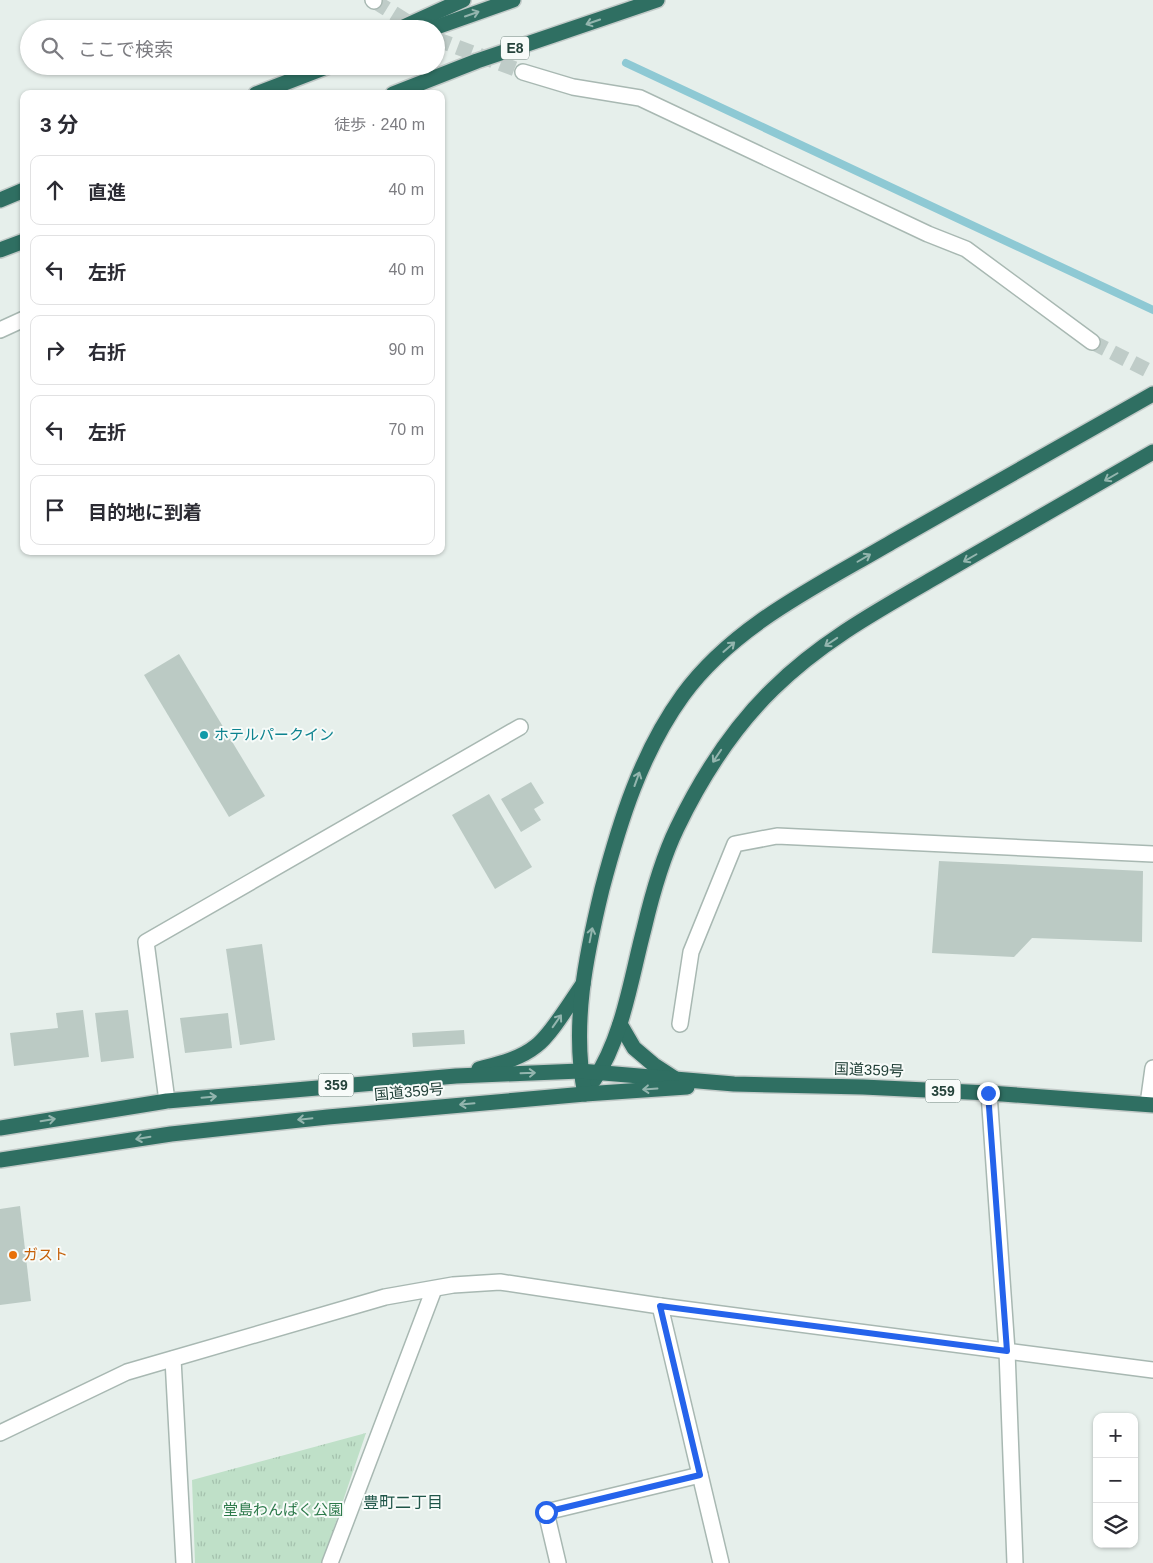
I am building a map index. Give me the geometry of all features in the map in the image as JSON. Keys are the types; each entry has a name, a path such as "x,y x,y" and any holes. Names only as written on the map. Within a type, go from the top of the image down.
{"highway":[{"path":"419,20 463,0"},
{"path":"445,24 513,0"},
{"name":"E8","path":"445,74 657,0"},
{"path":"639,6 666,0"},
{"path":"264,90 296,75"},
{"path":"266,90 306,75"},
{"name":"E8","path":"403,90 441,75"},
{"path":"0,200 20,192"},
{"path":"0,250 20,242"},
{"path":"585,1094 580,1071 580,1027 584,983 592,933 605,879 639,773 660,730 684,694 715,659 749,629 794,600 946,511 1153,394"},
{"path":"585,1094 599,1072 620,1024 660,874 676,830 702,779 733,732 773,689 816,652 867,618 1153,452"},
{"path":"456,1076 510,1060 536,1046 547,1035 584,983"},
{"path":"620,1024 634,1048 654,1065 675,1078"},
{"name":"国道359号","path":"0,1128 167,1101 456,1076 580,1071 734,1084 863,1087 988,1093 1151,1105"},
{"name":"国道359号","path":"0,1160 181,1133 328,1117 585,1094 734,1084"}],"street":[{"path":"523,72 573,87 640,98 928,234 966,249 1092,342"},
{"path":"0,330 20,321"},
{"path":"167,1101 146,942 520,727"},
{"path":"680,1024 691,952 735,844 777,836 1153,854"},
{"path":"1151,1105 1153,1068"},
{"path":"988,1093 1007,1351 1015,1563"},
{"path":"0,1433 127,1372 385,1297 453,1285 500,1282 660,1306 1153,1370"},
{"path":"330,1563 434,1288"},
{"path":"660,1306 721,1563"},
{"path":"173,1359 184,1563"},
{"path":"558,1563 546,1512 700,1475"}],"green space":[{"name":"堂島わんぱく公園","path":"366,1433 322,1563 195,1563 192,1480"}],"building":[{"name":"ホテルパークイン","path":"179,654 265,796 229,817 144,675"},
{"path":"531,782 544,803 534,809 541,820 521,832 501,799"},
{"path":"489,794 532,867 495,889 452,815"},
{"path":"939,861 1143,871 1142,942 1032,938 1014,957 932,953"},
{"path":"262,944 275,1040 240,1045 226,949"},
{"path":"83,1010 89,1057 14,1066 10,1033 58,1028 56,1013"},
{"path":"128,1010 134,1058 101,1062 95,1013"},
{"path":"228,1013 232,1048 185,1053 180,1018"},
{"path":"464,1030 465,1044 413,1047 412,1033"},
{"name":"ガスト","path":"20,1206 31,1301 0,1305 0,1209"}],"waterway":[{"path":"626,63 1153,310"}],"tunnel":[{"path":"374,1 405,20"},
{"path":"445,42 523,72"},
{"path":"1092,342 1153,373"}],"place":[{"name":"ホテルパークイン","path":"204,735"},
{"name":"ガスト","path":"13,1255"}],"district":[{"name":"豊町二丁目","path":"403,1502"}],"route":[{"path":"546,1512 700,1475 660,1306 1007,1351 988,1093"}]}
